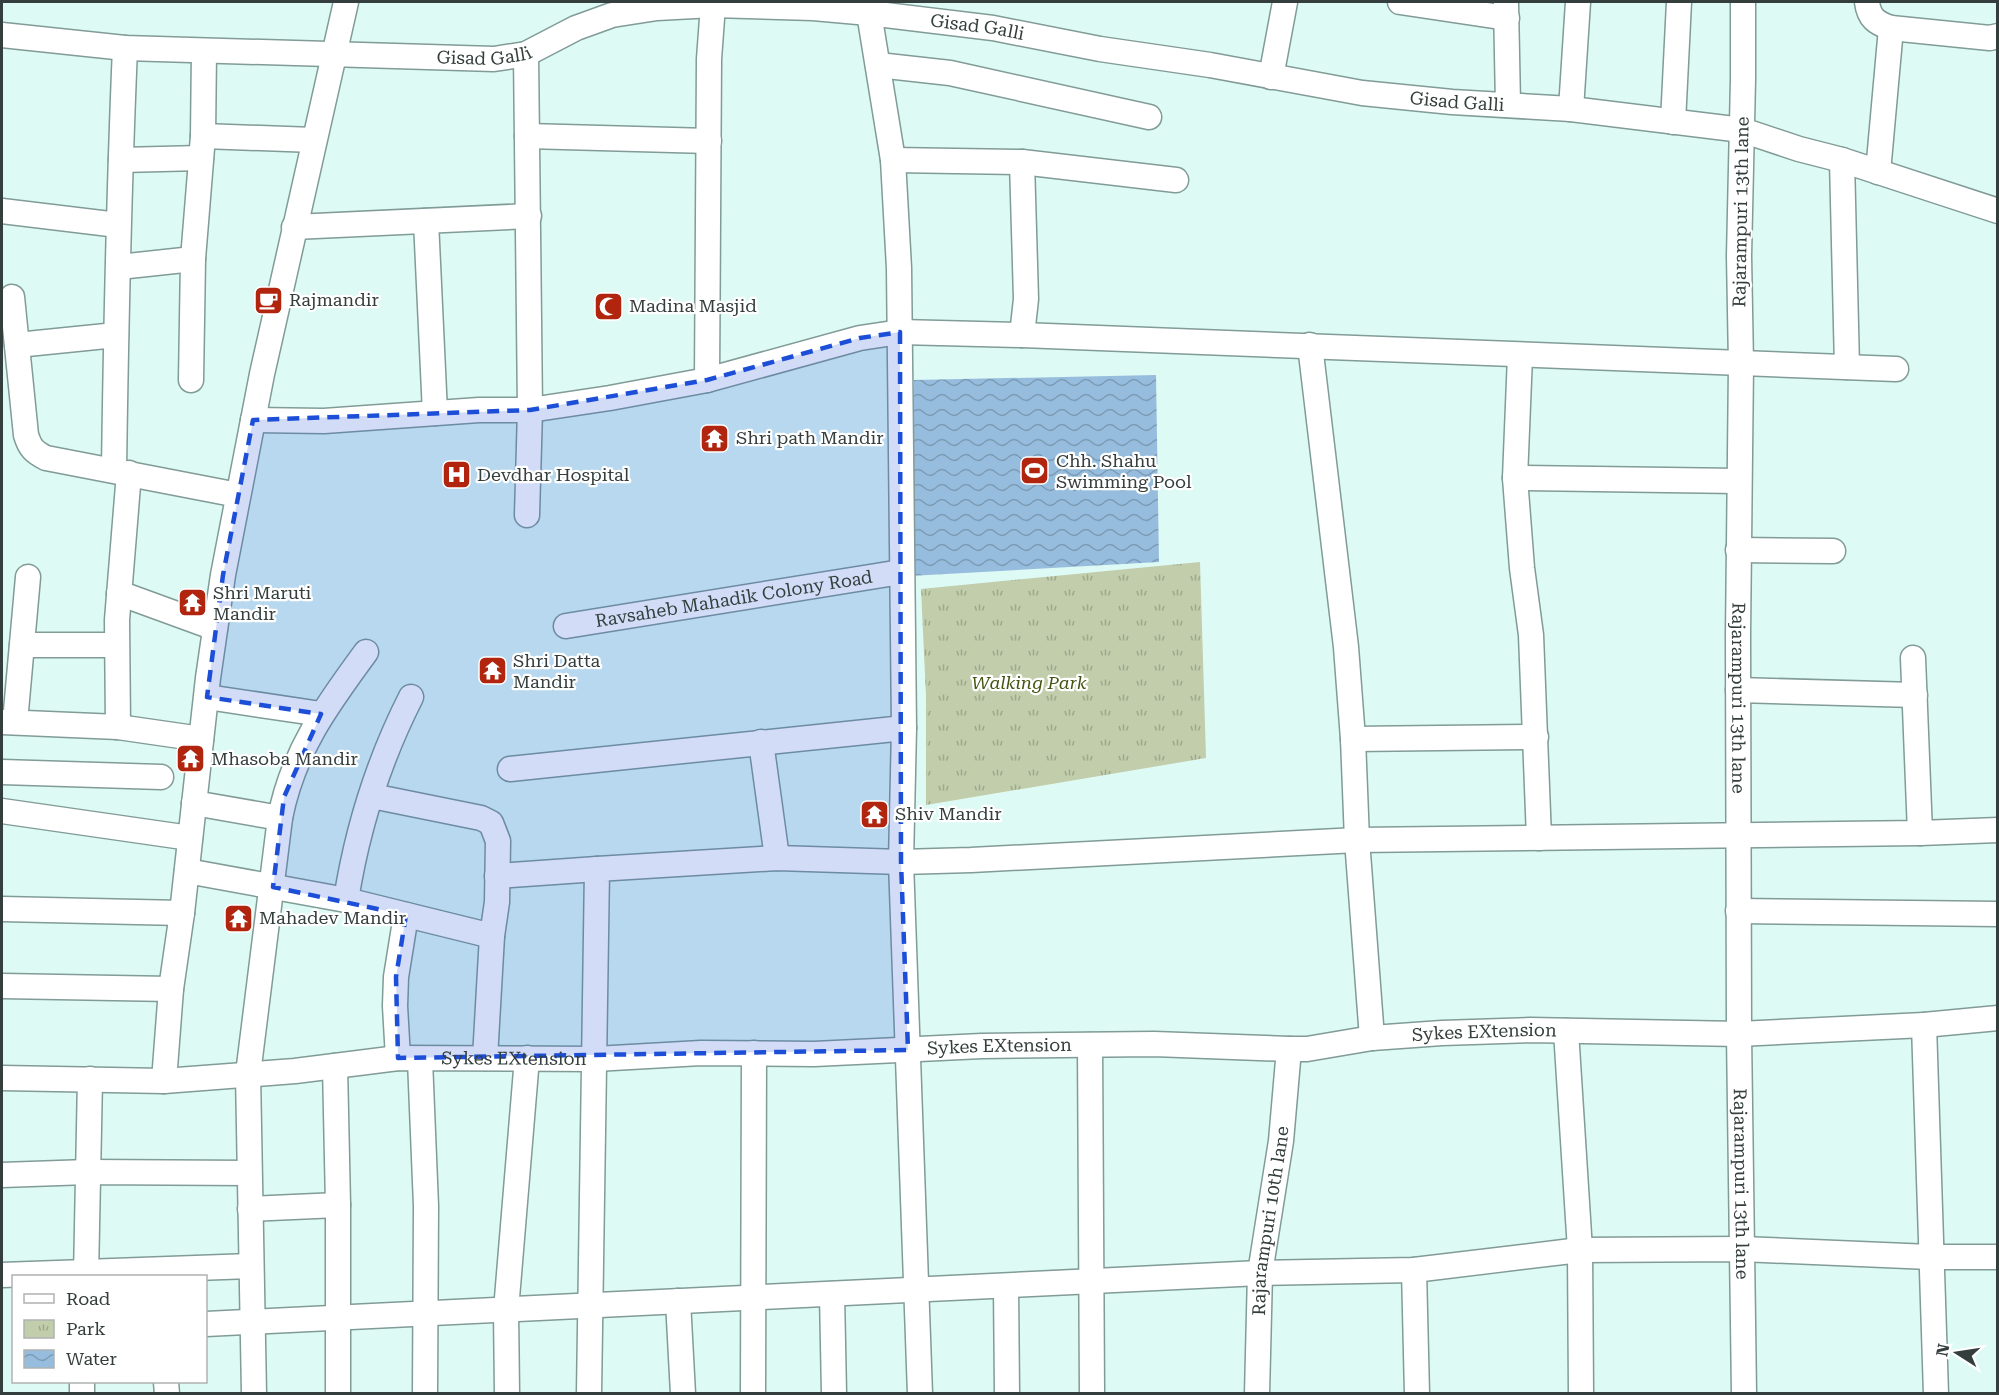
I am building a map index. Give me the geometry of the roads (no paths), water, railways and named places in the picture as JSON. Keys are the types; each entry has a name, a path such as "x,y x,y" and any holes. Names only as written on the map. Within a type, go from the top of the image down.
{"street":[{"path":"164,1082 171,989 215,628 253,420 294,227 346,2"},
{"path":"1271,77 1285,2"},
{"path":"1400,2 1506,10 1508,105"},
{"path":"1571,109 1578,2"},
{"path":"1673,122 1679,2"},
{"name":"Rajarampuri 13th lane","path":"1743,2 1738,256 1741,363 1738,481 1738,911 1744,1394"},
{"path":"1867,2 1869,15 1879,24 1891,28 1990,38 1998,36"},
{"path":"707,380 709,59 713,5"},
{"name":"Gisad Galli","path":"2,35 125,48 494,59 526,54 576,28 612,15 657,8 713,5 813,8 993,28 1100,49 1210,65 1362,93 1452,102 1571,109 1742,130 1998,211"},
{"path":"869,14 893,160 899,268 904,728 901,862 920,1394"},
{"path":"1878,172 1891,28"},
{"path":"118,727 116,645 121,472 116,334 125,48"},
{"path":"191,380 193,259 202,147 204,51"},
{"path":"526,54 530,410 527,515"},
{"path":"878,65 950,73 1149,117"},
{"path":"527,136 709,141"},
{"path":"121,160 202,147 314,140"},
{"path":"893,160 1022,162 1176,180"},
{"path":"1842,160 1847,367"},
{"path":"1022,162 1026,299 1022,335"},
{"path":"2,211 118,225"},
{"path":"294,227 529,216"},
{"path":"426,221 435,413"},
{"path":"119,267 193,259"},
{"path":"12,297 26,435 29,447 35,453 46,458 238,495"},
{"path":"253,420 324,421 479,410 530,410 707,380 860,338 900,332 1310,345 1520,356 1896,369"},
{"path":"17,345 116,334"},
{"path":"1310,345 1346,647 1357,840 1372,1038"},
{"path":"1520,356 1515,478 1522,568 1531,635 1539,838"},
{"path":"1515,478 1738,481"},
{"path":"1738,550 1833,551"},
{"name":"Ravsaheb Mahadik Colony Road","path":"566,626 901,572"},
{"path":"28,577 22,645 8,722 118,727 201,739"},
{"path":"119,592 215,628"},
{"path":"22,645 116,645"},
{"path":"254,1394 248,1074 280,818 284,797 300,755 321,714 366,652"},
{"path":"1913,658 1920,832"},
{"path":"1738,690 1915,695"},
{"path":"207,697 321,714"},
{"path":"346,900 351,870 372,796 391,737 411,697"},
{"path":"510,769 904,728"},
{"path":"1353,739 1536,737"},
{"path":"761,742 777,858"},
{"path":"2,772 161,777"},
{"path":"372,796 481,818 491,823 498,841 497,902 492,936 485,1058"},
{"path":"194,803 280,818"},
{"path":"2,811 190,837"},
{"path":"497,876 777,858 901,862 1357,840 1998,830"},
{"path":"589,1394 597,869"},
{"path":"186,871 346,900 492,936"},
{"path":"2,909 182,913"},
{"path":"1738,911 1998,914"},
{"path":"406,915 396,977 395,1006 409,1059 426,1206 425,1394"},
{"path":"2,986 171,989"},
{"name":"Sykes EXtension","path":"2,1078 164,1082 409,1059 595,1059 701,1053 814,1054 982,1046 1178,1045 1307,1049 1372,1038 1442,1033 1566,1030 1739,1034 1924,1025 1998,1018"},
{"path":"1924,1025 1936,1394"},
{"path":"1566,1030 1580,1250 1581,1394"},
{"path":"1090,1045 1092,1394"},
{"name":"Rajarampuri 10th lane","path":"1257,1394 1260,1273 1281,1141 1289,1049"},
{"path":"753,1394 754,1053"},
{"path":"507,1394 506,1310 527,1058"},
{"path":"335,1066 338,1394"},
{"path":"86,1274 90,1079"},
{"path":"2,1175 88,1172 249,1173"},
{"path":"250,1209 338,1205"},
{"path":"207,1324 1260,1273 1414,1270 1580,1250 1742,1249 1930,1257 1998,1257"},
{"path":"2,1275 86,1274 251,1266"},
{"path":"1414,1270 1417,1394"},
{"path":"1006,1286 1007,1394"},
{"path":"832,1294 834,1394"},
{"path":"678,1301 682,1394"}],"water":[{"name":"Chh. Shahu Swimming Pool","path":"1156,375 1159,562 910,576 914,380"}],"place":[{"name":"Rajmandir","path":"268,300"},
{"name":"Madina Masjid","path":"608,306"},
{"name":"Shri path Mandir","path":"715,438"},
{"name":"Chh. Shahu Swimming Pool","path":"1035,471"},
{"name":"Devdhar Hospital","path":"456,475"},
{"name":"Shri Maruti Mandir","path":"192,603"},
{"name":"Shri Datta Mandir","path":"492,671"},
{"name":"Mhasoba Mandir","path":"190,759"},
{"name":"Shiv Mandir","path":"874,814"},
{"name":"Mahadev Mandir","path":"238,918"}],"park label":[{"name":"Walking Park","path":"1029,683"}]}
